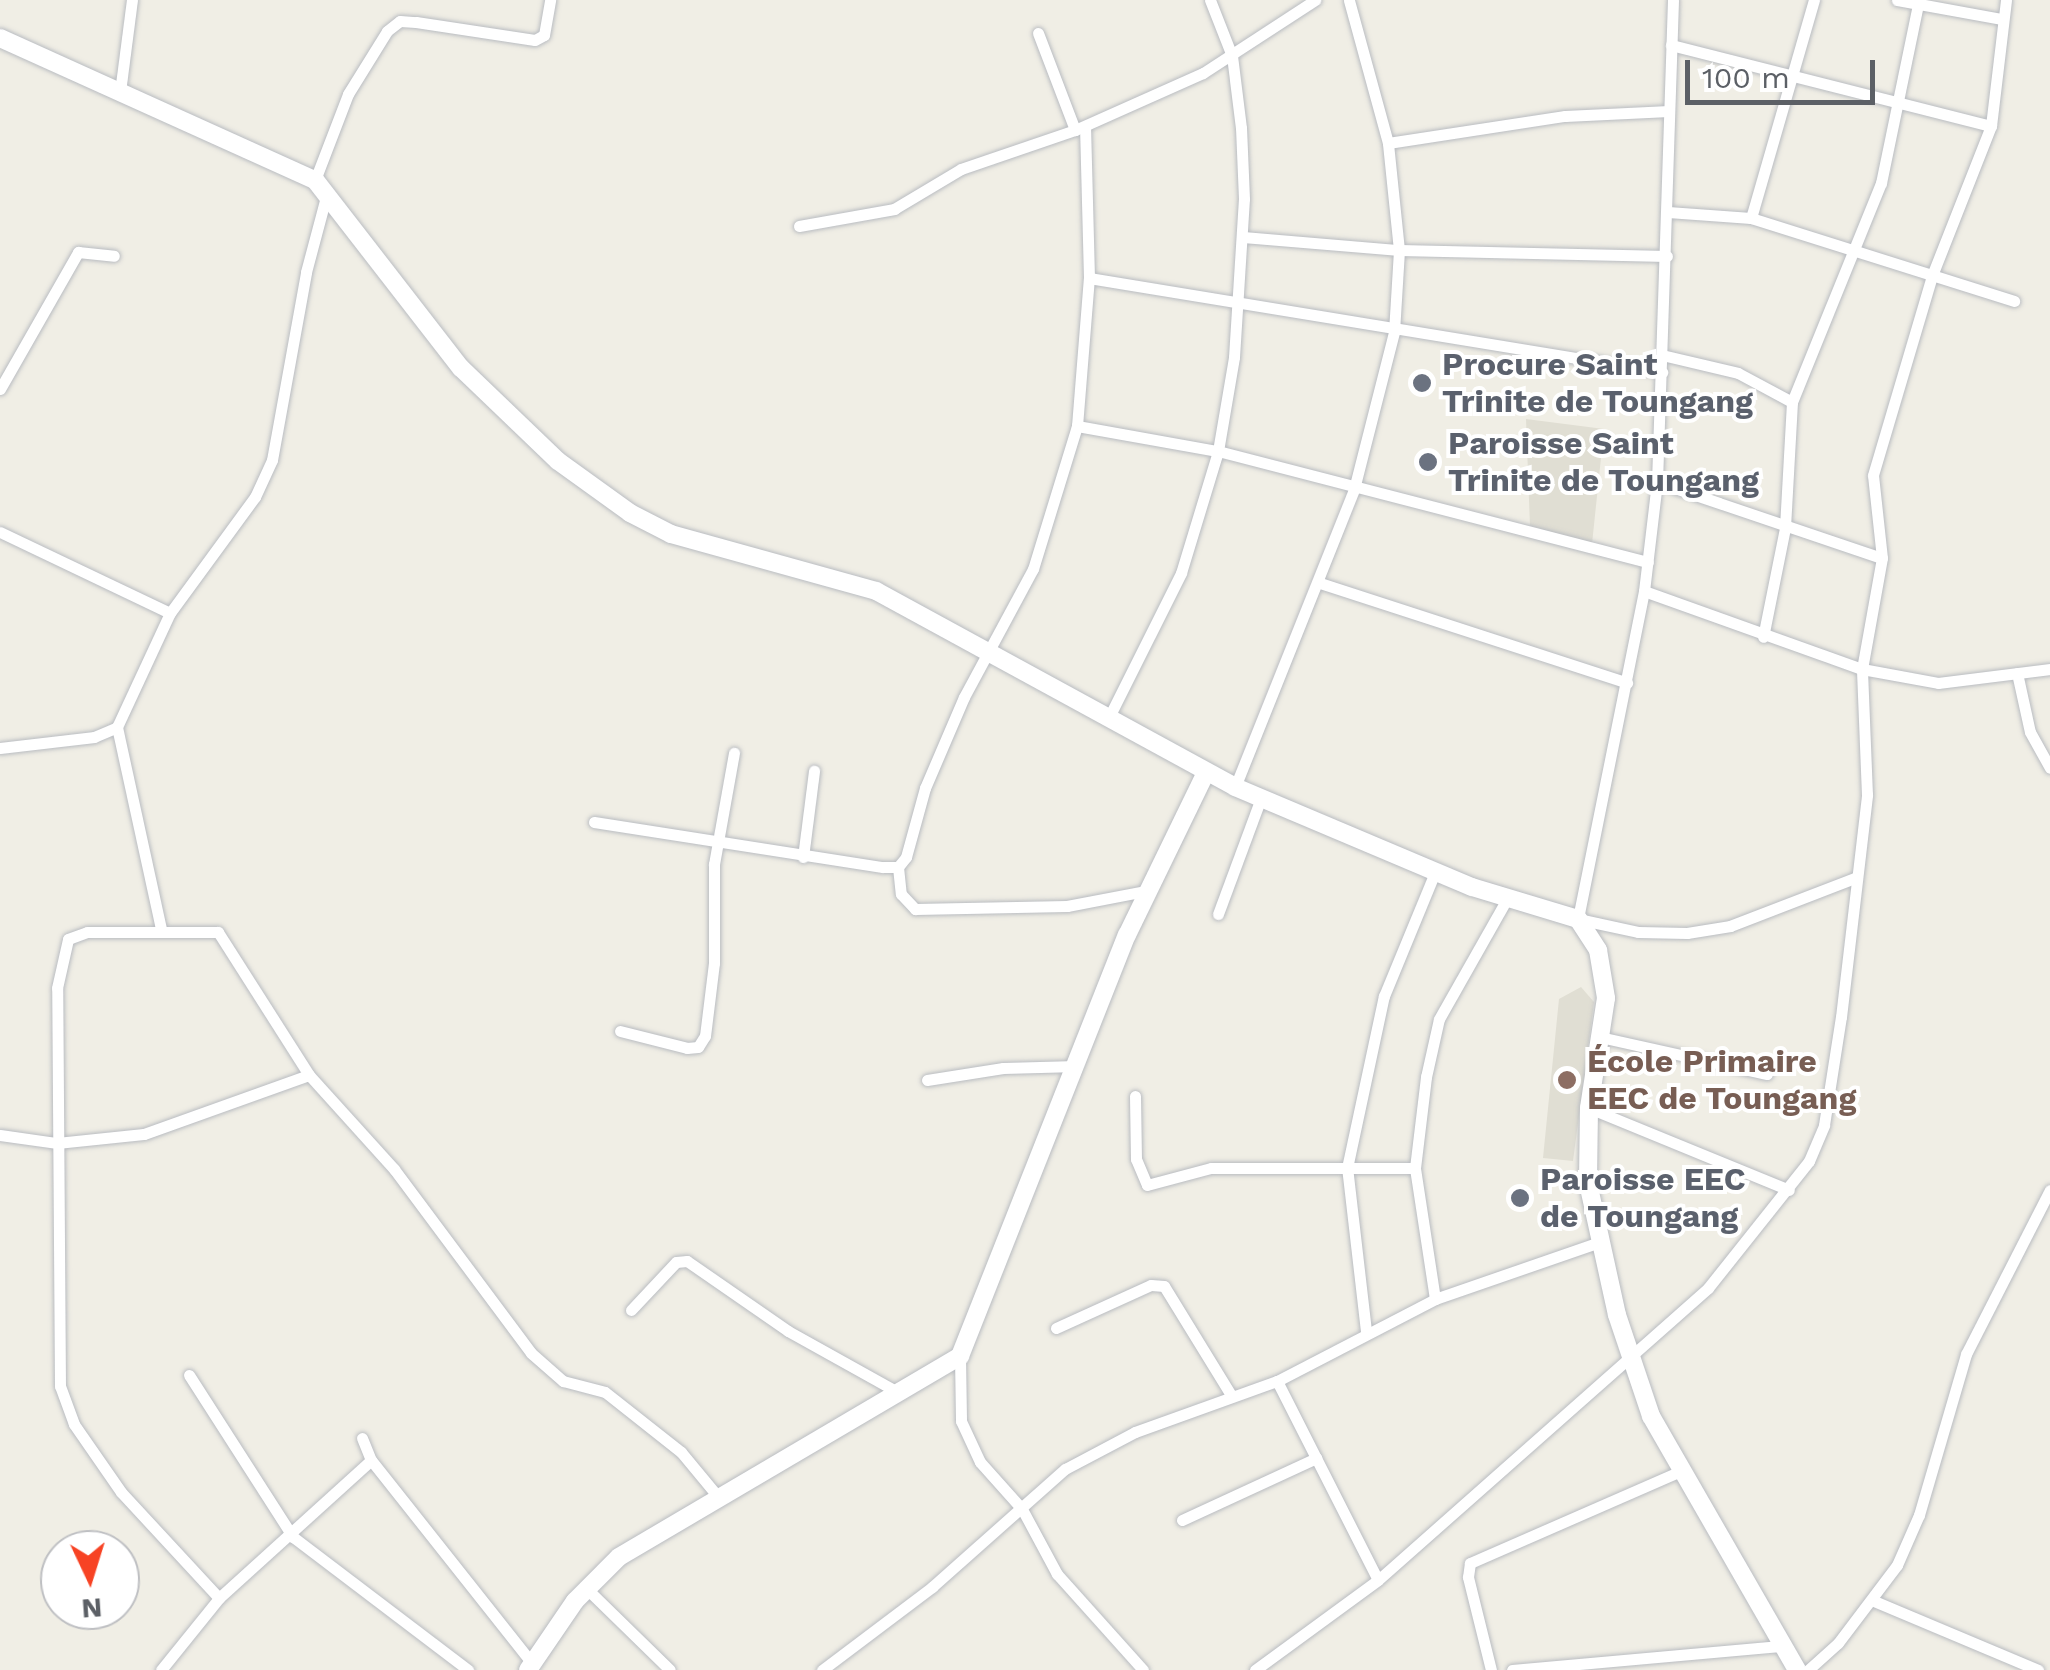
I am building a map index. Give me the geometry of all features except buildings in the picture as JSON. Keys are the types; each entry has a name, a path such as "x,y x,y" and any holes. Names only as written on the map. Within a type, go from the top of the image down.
{"street":[{"path":"120,92 132,0"},
{"path":"161,929 117,727 170,613 255,497 272,460 321,187 348,94 386,31 400,21 534,40 544,35 550,0"},
{"path":"1108,719 1167,609 1218,451 1238,307 1243,237 1242,128 1232,56 1210,0"},
{"path":"799,226 894,209 961,169 1080,130 1232,56 1315,0"},
{"path":"1235,787 1320,583 1354,490 1394,332 1399,250 1388,143 1349,0"},
{"path":"1673,0 1657,482 1644,591 1578,920 1598,950 1606,998 1589,1108 1588,1182 1630,1359 1681,1471 1796,1670"},
{"path":"1751,218 1814,0"},
{"path":"1896,0 2002,19"},
{"path":"1255,1670 1378,1580 1708,1288 1788,1190 1824,1125 1867,795 1862,668 1882,558 1872,475 1933,274 1991,126 2006,0"},
{"path":"1764,637 1784,528 1792,402 1858,249 1901,102 1919,2"},
{"path":"1038,33 1080,130 1090,278 1077,426 1033,569 948,734 898,867 901,894 915,909 1067,906 1146,892"},
{"path":"0,38 321,187 461,368 584,482 671,534 876,591 1235,787 1434,872 1578,920 1638,932 1686,933 1730,926 1857,877"},
{"path":"1670,46 1991,126"},
{"path":"1388,143 1528,120 1669,111"},
{"path":"1668,212 1751,218 1858,249 2014,302"},
{"path":"1243,237 1399,250 1666,256"},
{"path":"0,389 78,252 114,256"},
{"path":"1090,278 1238,307 1662,372"},
{"path":"1662,355 1738,374 1792,402"},
{"path":"1077,426 1218,451 1354,490 1648,562"},
{"path":"1657,482 1882,558"},
{"path":"0,532 170,613"},
{"path":"1320,583 1627,683"},
{"path":"1644,591 1764,637 1862,668 1938,683 2050,669"},
{"path":"2017,674 2030,732 2050,768"},
{"path":"0,748 94,737 117,727"},
{"path":"620,1031 687,1048 698,1048 705,1036 717,843 734,753"},
{"path":"803,857 814,771"},
{"path":"1140,1669 1057,1574 1022,1508 980,1462 961,1421 960,1356 1146,892 1206,772"},
{"path":"1218,914 1261,798"},
{"path":"594,822 803,857 898,867"},
{"path":"1366,1331 1348,1168 1384,996 1434,872"},
{"path":"1435,1299 1415,1168 1439,1019 1507,899"},
{"path":"219,1598 120,1492 74,1424 60,1386 57,988 68,939 86,932 218,932 309,1075 394,1169 531,1353 563,1381 605,1392 680,1452 720,1499"},
{"path":"1600,1038 1766,1074"},
{"path":"927,1080 1077,1066"},
{"path":"0,1136 56,1143 189,1123 309,1075"},
{"path":"1135,1096 1136,1159 1147,1185 1211,1168 1415,1168"},
{"path":"1589,1108 1788,1190"},
{"path":"1808,1670 1874,1600 1919,1515 1966,1354 2050,1190"},
{"path":"822,1670 875,1634 1065,1469 1135,1432 1276,1381 1366,1331 1435,1299 1600,1242"},
{"path":"630,1310 676,1262 687,1261 788,1332 900,1394"},
{"path":"1056,1328 1151,1286 1164,1286 1231,1395"},
{"path":"362,1438 372,1460 530,1666 586,1588 619,1557 960,1356"},
{"path":"189,1375 293,1537 468,1670"},
{"path":"1276,1381 1378,1580"},
{"path":"1182,1520 1316,1458"},
{"path":"161,1670 219,1598 293,1537 372,1460"},
{"path":"1492,1670 1468,1577 1470,1563 1681,1471"},
{"path":"586,1588 670,1670"},
{"path":"1874,1600 2038,1670"},
{"path":"1512,1670 1783,1646"}],"shaded area":[{"path":"1526,419 1604,429 1592,544 1530,526"},
{"name":"École Primaire EEC de Toungang","path":"1581,987 1594,1002 1573,1161 1543,1158 1559,999"}],"place":[{"name":"Procure Saint Trinite de Toungang","path":"1422,383"},
{"name":"Paroisse Saint Trinite de Toungang","path":"1428,462"},
{"name":"École Primaire EEC de Toungang","path":"1567,1080"},
{"name":"Paroisse EEC de Toungang","path":"1520,1198"}]}
